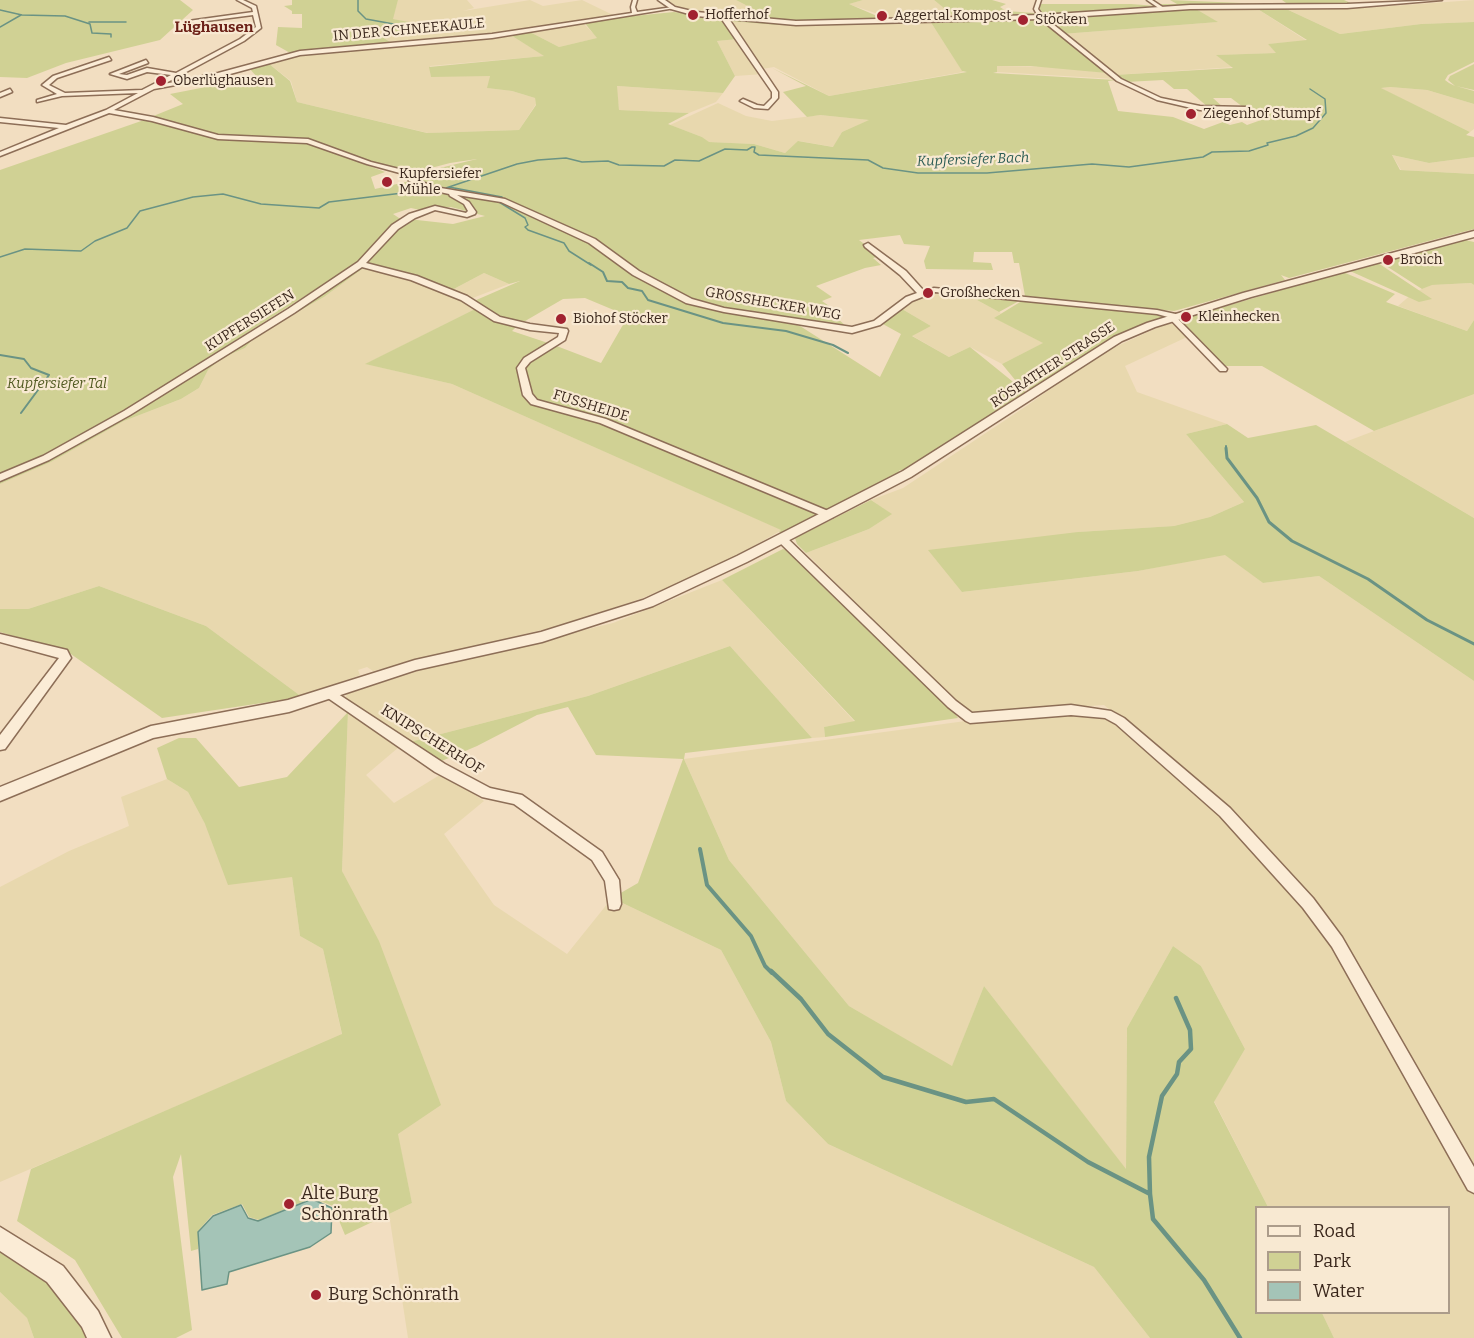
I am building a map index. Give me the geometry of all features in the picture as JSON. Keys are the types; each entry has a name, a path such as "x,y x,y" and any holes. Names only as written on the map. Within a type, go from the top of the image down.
{"street":[{"path":"0,154 108,111 256,30 259,27 252,5 239,0"},
{"path":"635,0 633,8 635,13"},
{"path":"661,0 673,8 727,18 796,23 1041,17 1162,8 1347,6 1439,0"},
{"path":"1039,0 1036,9 1041,17 1117,79 1157,98 1200,108 1246,109"},
{"path":"1149,0 1162,8"},
{"name":"IN DER SCHNEEKAULE","path":"147,89 219,75 300,53 492,36 673,8"},
{"path":"190,21 256,13"},
{"path":"727,18 726,21 768,79 776,95 763,109 743,101"},
{"path":"60,95 46,87 50,79 109,59"},
{"path":"143,64 113,74 127,77 149,70 175,74"},
{"path":"39,101 60,95 147,89"},
{"path":"0,95 10,91"},
{"name":"GROSSHECKER WEG","path":"108,111 153,119 218,137 298,140 323,144 369,164 405,172 411,180 443,191 508,201 592,241 624,266 659,286 689,301 710,307 852,330 877,323 909,299 934,290 1157,312 1174,319"},
{"path":"0,120 69,128"},
{"name":"KUPFERSIEFEN","path":"0,478 46,458 155,397 361,264 395,227 412,216 435,208 467,215 472,212 467,203 443,191"},
{"name":"RÖSRATHER STRASSE","path":"0,794 137,737 170,727 265,712 415,665 542,637 614,615 690,585 829,515 940,455 1118,339 1277,286 1472,237"},
{"path":"868,245 903,273 922,294"},
{"name":"FUSSHEIDE","path":"361,264 414,278 458,295 497,319 530,327 564,331 562,338 527,360 521,368 528,395 534,402 603,421 829,515"},
{"path":"1174,319 1223,369"},
{"path":"782,539 952,704 970,718 1071,710 1107,714 1120,721 1225,812 1308,903 1332,934 1474,1184"},
{"path":"0,746 65,658 63,653 3,638"},
{"name":"KNIPSCHERHOF","path":"329,693 440,768 487,793 517,799 597,856 612,880 614,904"},
{"path":"0,1238 55,1274 90,1319 99,1338"}],"shaded area":[{"path":"398,0 467,0 474,8 463,11 530,0 543,6 582,0 613,15 506,33 390,42 373,31 371,25 412,35 436,33 436,27 392,19"},
{"path":"667,0 736,0 763,14 767,21 695,12 678,8"},
{"path":"863,0 934,0 956,17 890,18 848,4"},
{"path":"1474,0 1474,22 1421,24 1340,34 1284,8 1364,8"},
{"path":"1256,8 1307,41 1268,44 1277,53 1217,55 1234,67 1114,75 1062,34 1217,22 1196,9"},
{"path":"727,21 777,25 930,21 963,72 829,96 774,67 762,69"},
{"path":"583,23 598,38 559,47 528,31"},
{"path":"509,34 545,56 430,66 431,76 490,76 488,88 512,91 535,98 536,104 519,130 428,133 297,102 291,81 268,63 293,55"},
{"path":"738,39 764,74 735,76 717,41"},
{"path":"997,66 1060,67 1107,73 1115,79 997,72"},
{"path":"616,86 723,93 716,102 689,113 619,110"},
{"path":"1380,88 1427,90 1474,104 1474,129 1470,132"},
{"path":"718,103 746,116 772,121 820,115 870,120 842,132 834,147 799,141 785,153 754,144 708,142 702,137 670,125"},
{"path":"1392,155 1429,163 1474,157 1474,174 1401,170"},
{"path":"365,267 417,281 467,301 475,309 366,364 452,384 782,530 711,570 640,599 566,624 373,671 367,667 358,670 360,675 302,697 206,626 99,586 28,609 0,609 0,484 51,462 124,421 181,399 199,388 208,370 222,358 245,348 257,336 324,297"},
{"path":"484,273 509,284 470,299 450,291"},
{"name":"Broich","path":"1471,283 1474,285 1474,320 1467,331 1398,306 1413,293 1431,285"},
{"path":"934,292 984,296 977,300 1001,313 995,318 1044,343 1002,364 970,347 949,357 911,335 931,326 902,309 912,300"},
{"path":"1168,323 1176,325 1187,337 1125,366 1137,392 1227,424 1186,434 1244,502 1210,517 1174,526 1078,532 962,592 1138,571 1225,554 1263,583 1319,576 1474,681 1474,1175 1334,929 1228,809 1104,705 971,714 961,709 806,553 869,529 891,514 871,500 903,488 1081,367 1113,348"},
{"path":"1474,393 1474,518 1345,442"},
{"path":"722,580 855,722 824,727 825,737 812,738 730,646 588,696 406,743 345,700 347,694 430,667 613,623"},
{"path":"348,712 399,747 366,775 394,803 443,773 484,801 444,834 494,905 567,954 612,898 721,950 771,1042 786,1101 828,1144 1094,1267 1150,1338 408,1338 389,1214 412,1203 342,871"},
{"path":"1062,713 1108,718 1227,819 1327,932 1474,1194 1474,1338 1334,1338 1322,1314 1450,1314 1450,1206 1267,1206 1214,1101 1245,1049 1201,966 1173,946 1127,1028 1126,1170 984,986 952,1067 849,1006 729,860 684,759 973,720"},
{"path":"167,779 188,792 205,824 292,877 300,936 323,949 342,1035 0,1182 0,887 69,851 129,826 121,797"},
{"path":"0,1292 27,1318 34,1338 0,1338"}],"green space":[{"path":"0,0 180,0 193,10 160,40 66,63 27,78 0,77"},
{"path":"292,0 398,0 393,19 436,27 436,33 412,35 372,25 373,31 390,42 292,54 276,45 278,27 302,28 302,14 292,14 292,11 284,6 292,5"},
{"path":"736,0 863,0 849,4 884,19 767,21 763,14"},
{"path":"934,0 992,0 1006,4 1000,7 1006,11 1036,15 900,19 899,18 955,17"},
{"path":"1170,0 1289,5 1282,0 1344,0 1355,5 1428,0 1356,6 1168,7 1157,4 1177,4"},
{"path":"1040,4 1157,6 1045,16 1040,13"},
{"name":"Kupfersiefer Tal","path":"1256,8 1284,8 1340,34 1421,24 1474,22 1474,62 1448,75 1445,80 1455,86 1448,80 1450,76 1474,64 1474,90 1456,86 1474,91 1474,104 1427,90 1381,88 1470,132 1466,135 1474,137 1474,157 1429,163 1392,155 1400,170 1474,174 1474,229 1289,278 1281,275 1285,280 1174,311 1025,296 1019,263 1014,263 1012,252 974,252 973,262 991,263 993,270 926,269 924,261 930,246 904,244 900,235 859,240 880,256 873,258 881,265 865,268 816,286 832,297 822,301 832,308 828,310 847,327 806,323 763,313 800,326 880,377 901,334 881,323 902,309 931,326 912,336 949,357 970,347 1028,394 948,445 942,445 945,448 906,471 899,470 902,474 829,511 821,510 604,420 549,406 533,399 529,394 524,369 526,363 554,345 601,363 628,316 585,298 563,299 520,324 491,316 474,301 520,281 509,284 484,273 450,291 360,261 99,427 43,457 0,475 0,170 147,119 215,138 300,141 317,146 385,172 371,177 375,189 410,181 435,190 411,175 477,159 412,173 364,160 310,140 217,136 151,117 183,104 170,94 257,77 249,68 268,63 290,81 297,102 427,133 519,130 536,105 535,98 512,91 487,88 490,76 431,77 429,67 544,56 509,34 528,31 559,47 597,38 583,21 674,12 722,19 738,39 717,41 735,76 723,93 617,86 619,110 689,113 668,124 709,142 754,144 785,153 798,141 833,147 842,132 869,120 820,115 807,117 783,92 806,86 772,68 829,96 967,72 962,71 930,21 777,25 727,21 728,19 797,23 1041,19 1107,73 1030,66 997,66 997,72 993,73 1116,80 1108,81 1118,111 1173,117 1204,129 1223,122 1230,125 1242,122 1247,125 1264,119 1248,109 1237,109 1243,107 1231,98 1213,98 1225,109 1209,108 1187,89 1174,89 1163,80 1126,82 1114,75 1233,68 1216,55 1276,53 1268,44 1307,40","holes":["451,207 485,216 453,224 399,218 393,214 411,208 420,210"]},
{"path":"1196,9 1218,22 1062,34 1046,19"},
{"path":"1465,240 1474,242 1474,285 1471,283 1432,285 1422,289 1380,262"},
{"path":"1378,263 1432,299 1419,302 1350,271"},
{"path":"361,266 365,267 324,297 257,335 245,348 222,358 208,370 199,388 181,399 124,421 51,462 0,484 0,480 48,458"},
{"path":"1343,272 1395,294 1386,302 1467,331 1474,320 1474,394 1374,431 1262,366 1222,366 1181,323 1182,319"},
{"path":"986,295 1019,298 1019,301 999,312 977,300"},
{"path":"1025,299 1162,314 1165,317 1114,337 1033,391 1016,381 1002,364 1043,343 994,318"},
{"path":"475,309 487,318 517,326 512,331 551,344 519,365 528,401 545,408 589,419 823,514 785,535 779,532 781,530 452,384 365,364"},
{"path":"1227,424 1248,438 1316,425 1474,518 1474,681 1319,576 1263,583 1225,555 1138,571 962,592 928,550 1078,532 1174,526 1210,517 1244,502 1186,434"},
{"path":"871,500 892,514 869,529 806,553 797,544 795,538"},
{"path":"783,549 794,553 949,705 958,718 825,737 824,727 855,721 722,580"},
{"path":"99,586 206,626 302,697 162,718 68,652 0,632 0,609 28,609"},
{"path":"730,646 812,738 685,753 684,759 729,860 849,1006 952,1066 984,986 1126,1169 1127,1028 1173,946 1201,966 1245,1049 1214,1102 1267,1206 1255,1206 1255,1314 1322,1314 1334,1338 1150,1338 1094,1267 828,1144 786,1101 771,1042 721,950 612,898 638,883 683,759 596,755 568,707 537,715 477,746 437,763 406,743 588,696"},
{"path":"348,712 342,871 379,941 441,1105 398,1134 412,1203 345,1235 333,1206 312,1198 259,1220 249,1217 242,1204 212,1215 198,1231 198,1249 191,1251 181,1154 173,1177 192,1330 176,1338 122,1338 75,1260 17,1221 31,1169 342,1034 323,949 300,936 292,877 228,885 205,824 188,792 167,779 157,748 179,738 196,738 239,787 287,777"},
{"path":"0,1252 60,1289 91,1338 34,1338 27,1318 0,1292"}],"water":[{"path":"312,1199 332,1208 331,1233 310,1247 229,1272 227,1284 202,1290 198,1232 213,1216 241,1205 248,1218 258,1221"}],"waterway":[{"path":"358,0 358,11 366,19 399,25"},
{"path":"0,10 22,15 65,16 90,24 92,33 111,34 111,37"},
{"path":"0,27 21,15"},
{"path":"89,22 126,22"},
{"name":"Kupfersiefer Bach","path":"446,188 517,164 538,160 566,158 582,162 608,161 619,165 664,166 675,160 699,161 725,149 747,150 752,147 755,147 754,152 759,155 868,160 883,168 918,173 987,173 1092,164 1129,167 1203,157 1212,152 1249,151 1268,145 1267,143 1296,136 1313,128 1326,113 1325,99 1310,89"},
{"path":"449,187 502,197"},
{"name":"Kupfersiefer Bach","path":"0,257 25,249 81,251 95,241 127,228 140,211 193,197 223,194 261,204 319,208 329,202 427,190"},
{"path":"499,202 525,218 528,225 525,227 528,230 564,243 569,251 591,265"},
{"path":"589,263 603,272 607,281 622,282 628,288 642,291 648,300 723,323 786,331 833,345 848,353"},
{"path":"0,355 24,359 31,368 49,375 21,413"},
{"path":"1226,448 1227,458 1257,498 1269,522 1292,541 1368,579 1427,620 1474,644"},
{"path":"700,849 707,885 751,936 765,966 772,973"},
{"path":"771,971 801,999 828,1034 883,1077 966,1102 994,1099 1088,1162 1150,1194"},
{"path":"1150,1194 1149,1157 1162,1096 1177,1074 1179,1062 1191,1049 1190,1030 1176,998"},
{"path":"1150,1194 1153,1219 1204,1280 1240,1338"}],"place":[{"name":"Hofferhof","path":"693,15"},
{"name":"Aggertal Kompost","path":"882,16"},
{"name":"Stöcken","path":"1023,20"},
{"name":"Oberlüghausen","path":"161,81"},
{"name":"Ziegenhof Stumpf","path":"1191,114"},
{"name":"Kupfersiefer Mühle","path":"387,182"},
{"name":"Broich","path":"1388,260"},
{"name":"Großhecken","path":"928,293"},
{"name":"Kleinhecken","path":"1186,317"},
{"name":"Biohof Stöcker","path":"561,319"},
{"name":"Alte Burg Schönrath","path":"289,1204"},
{"name":"Burg Schönrath","path":"316,1295"}],"district":[{"name":"Lüghausen","path":"214,28"}]}
